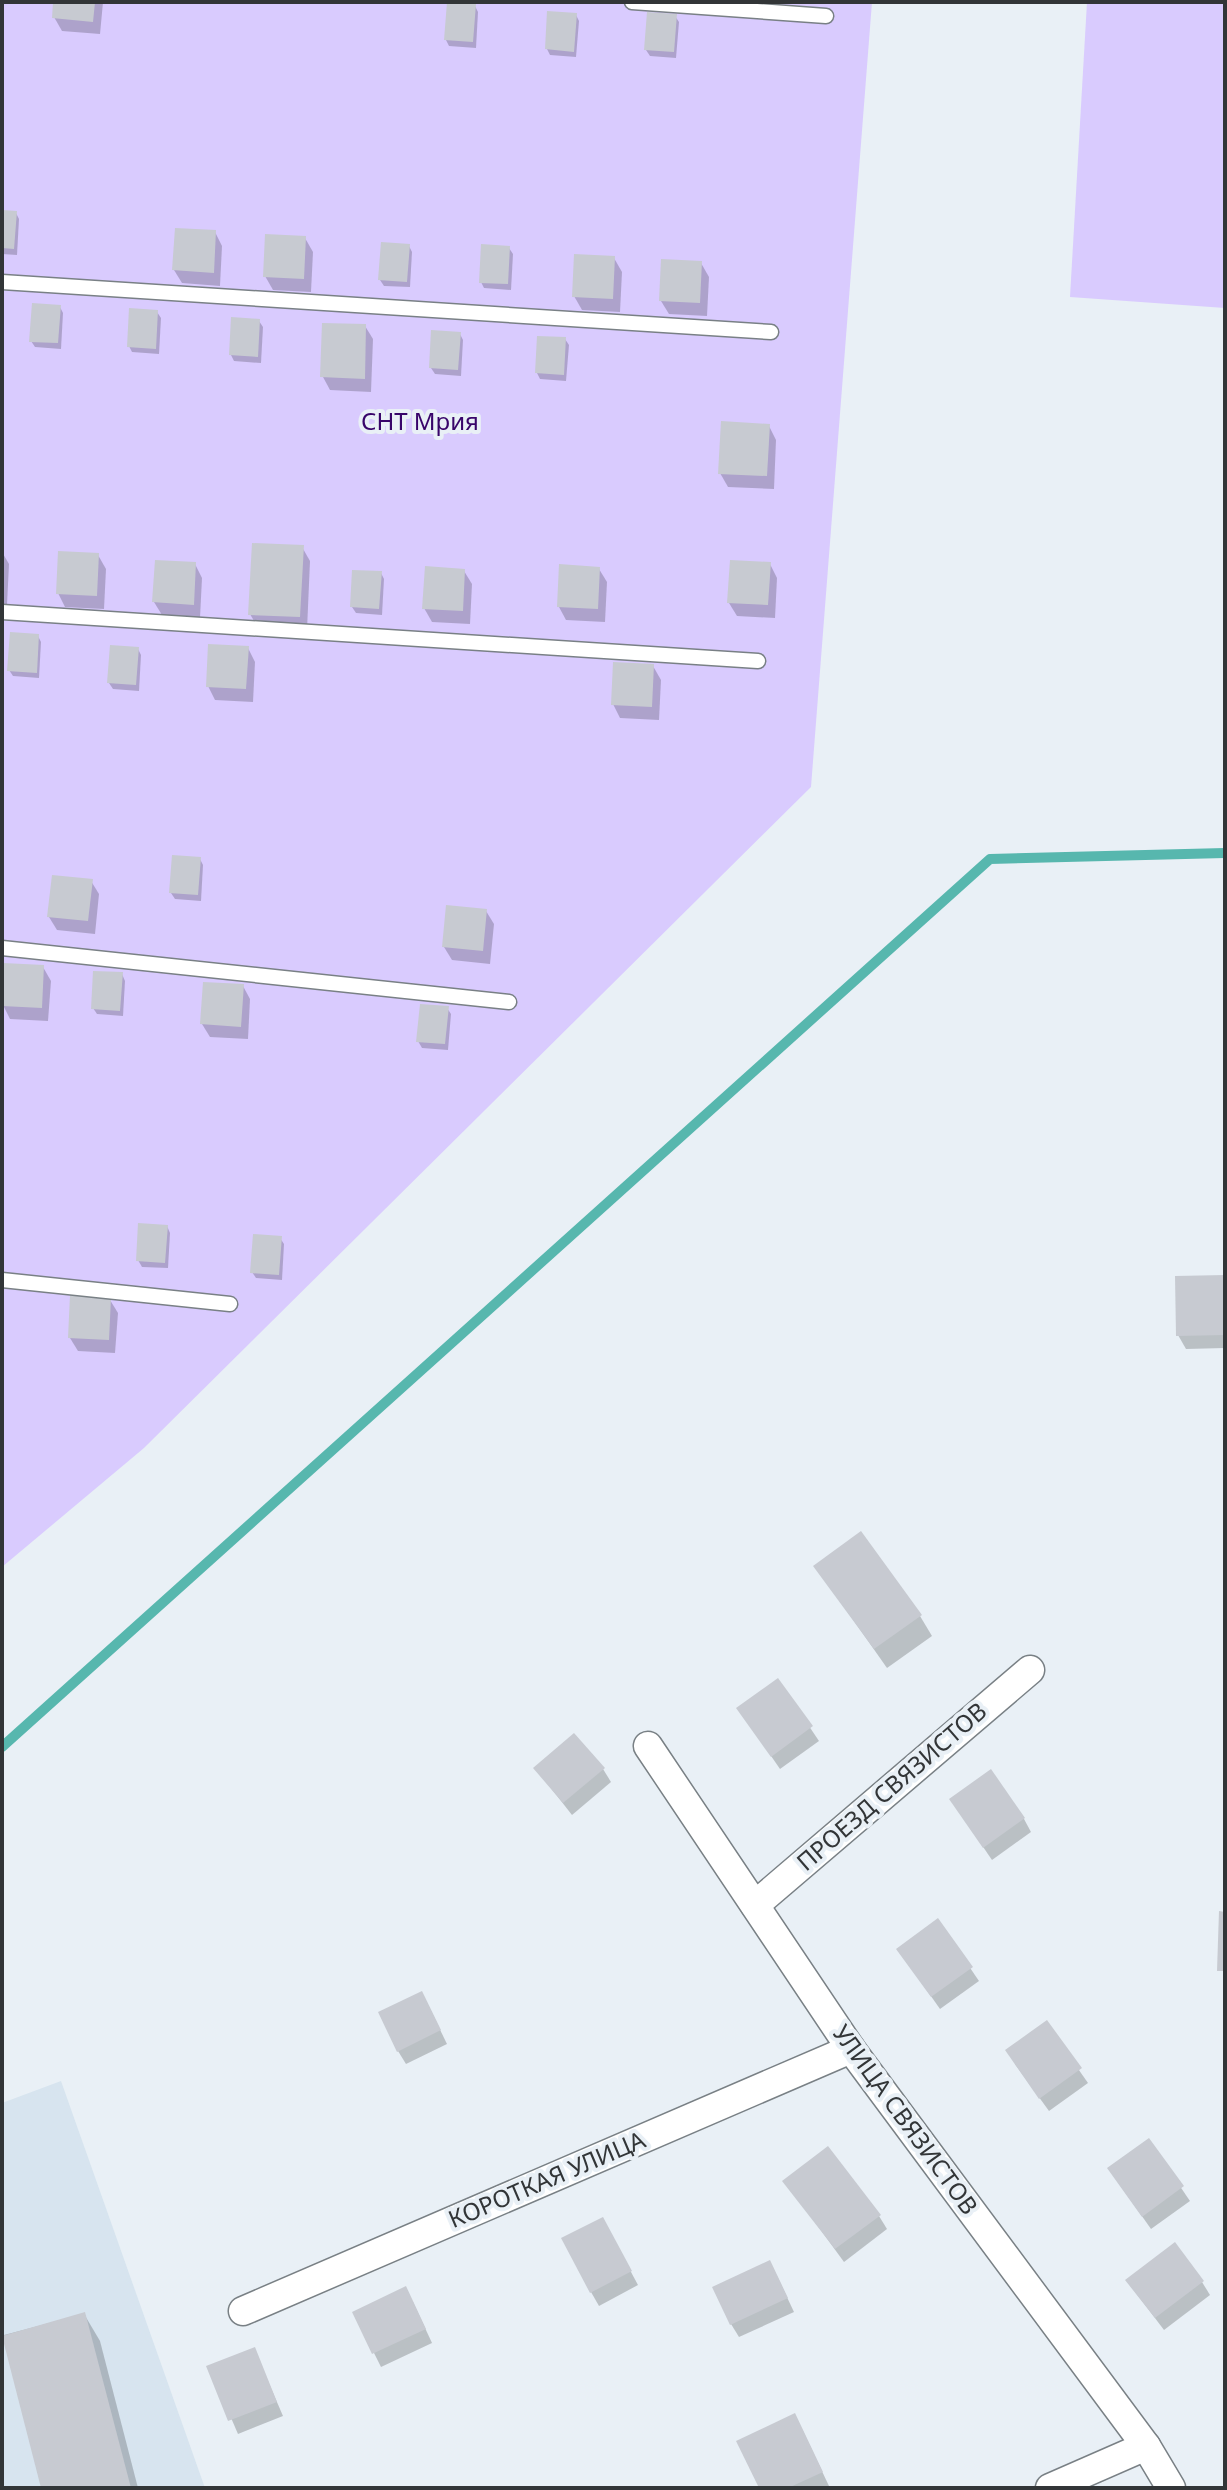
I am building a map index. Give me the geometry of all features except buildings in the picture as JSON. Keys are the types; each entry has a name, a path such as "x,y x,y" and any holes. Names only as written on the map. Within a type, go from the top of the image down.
{"street":[{"name":"ПРОЕЗД СВЯЗИСТОВ","path":"755,1905 1030,1670"},
{"name":"УЛИЦА СВЯЗИСТОВ","path":"648,1746 851,2049 1146,2446 1171,2488"},
{"name":"КОРОТКАЯ УЛИЦА","path":"243,2311 851,2049"},
{"path":"1050,2488 1146,2446"}],"lane":[{"path":"632,2 826,16"},
{"path":"2,282 771,332"},
{"path":"2,612 758,661"},
{"path":"2,948 509,1002"},
{"path":"2,1280 230,1304"}],"shaded area":[{"path":"61,2081 205,2488 2,2488 2,2103"}],"green space":[{"name":"СНТ Мрия","path":"2,2 872,2 811,787 144,1448 2,1567"},
{"path":"1087,2 1225,2 1225,308 1070,297"}],"waterway":[{"path":"2,1747 990,859 1225,853"}]}
